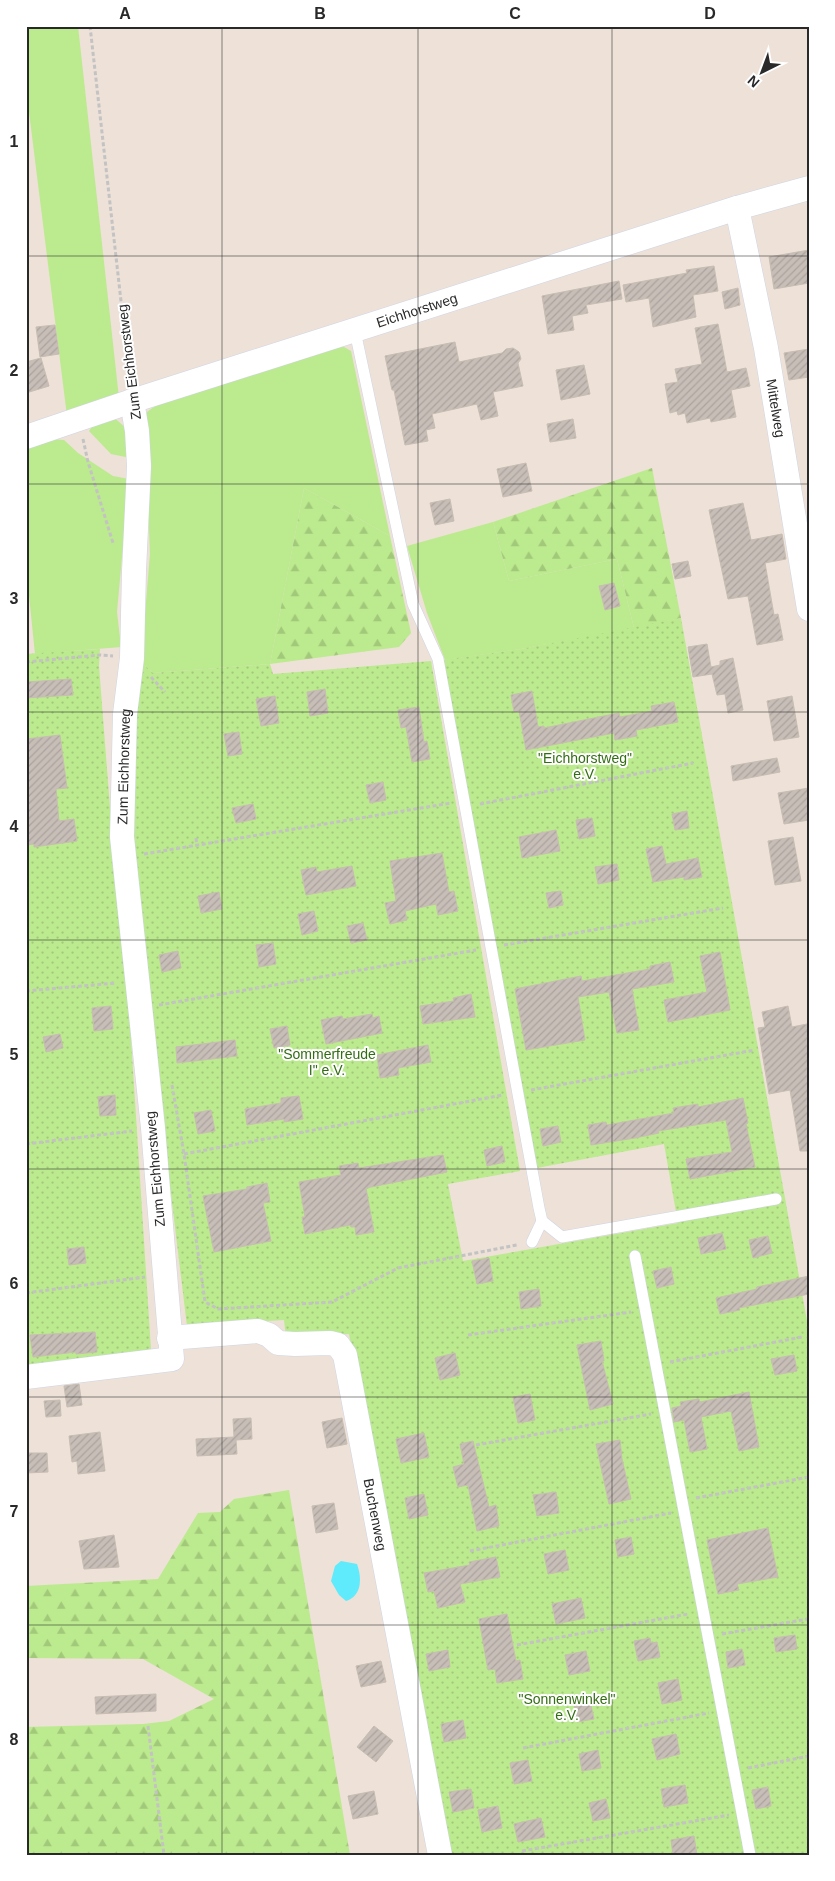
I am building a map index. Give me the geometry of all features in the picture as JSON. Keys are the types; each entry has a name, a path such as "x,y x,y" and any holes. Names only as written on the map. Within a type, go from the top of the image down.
{"street":[{"name":"Eichhorstweg","path":"26,437 132,401 736,208 809,188"},
{"name":"Mittelweg","path":"736,208 766,348 809,609"},
{"name":"Zum Eichhorstweg","path":"26,1377 172,1359 152,1128 122,837 124,714 132,658 139,466 137,431 132,401"},
{"name":"Buchenweg","path":"169,1338 258,1331 268,1335 278,1343 330,1343 338,1345 345,1355 440,1855"}],"lane":[{"path":"355,331 413,604 438,659 542,1221 532,1242"},
{"path":"542,1221 562,1237 776,1199"},
{"path":"635,1256 750,1855"}],"path":[{"name":"Zum Eichhorstweg","path":"90,26 132,401"},
{"path":"82,436 111,540 134,571"},
{"path":"26,662 100,655"},
{"path":"147,673 165,692"},
{"path":"141,855 444,805 464,803 477,805 693,763"},
{"path":"196,838 197,846"},
{"path":"158,1005 723,908"},
{"path":"26,991 137,981"},
{"path":"156,996 160,1015"},
{"path":"184,1154 755,1050"},
{"path":"171,1080 184,1154 205,1302 218,1309 332,1302 398,1268 532,1242"},
{"path":"26,1144 138,1130"},
{"path":"26,1294 148,1277"},
{"path":"468,1335 646,1310"},
{"path":"657,1365 802,1337"},
{"path":"476,1445 666,1411"},
{"path":"470,1551 809,1477"},
{"path":"517,1645 703,1611"},
{"path":"708,1636 808,1618"},
{"path":"523,1748 723,1711"},
{"path":"148,1726 164,1855"},
{"path":"734,1771 809,1756"},
{"path":"522,1851 742,1812"}],"green space":[{"path":"26,26 78,26 119,398 67,416 26,88"},
{"path":"337,343 351,351 390,536 304,488 270,664 153,673 141,662 150,554 145,425 147,412 158,404"},
{"path":"115,419 124,426 128,434 130,453 126,457 111,454 89,431 92,427"},
{"path":"47,439 64,440 78,453 113,476 129,479 117,612 121,647 35,654 26,566 26,446"},
{"path":"652,468 681,618 634,628 617,559 509,581 493,522"},
{"path":"304,488 390,536 411,633 399,647 270,664"},
{"path":"493,522 509,581 617,559 634,628 521,649 445,660 427,613 407,546"},
{"path":"681,618 809,1332 809,1855 445,1855 349,1334 286,1337 284,1320 187,1326 130,857 131,784 141,662 153,673 270,664 273,674 431,661 520,1171 448,1184 463,1261 678,1223 664,1144 537,1168 443,660 521,649"},
{"path":"100,649 99,666 117,898 128,992 151,1350 26,1367 26,654"},
{"path":"289,1490 350,1855 26,1855 26,1727 143,1724 169,1721 214,1699 143,1659 26,1658 26,1586 158,1579 198,1513 220,1512 234,1499"}],"water":[{"path":"341,1561 357,1564 360,1575 358,1591 351,1599 346,1601 339,1595 331,1581 335,1566"}],"building":[{"path":"809,250 809,283 774,289 769,257"},
{"path":"714,266 718,291 693,295 696,317 653,327 649,298 626,302 623,285 687,273 686,270"},
{"path":"619,281 622,299 586,305 588,313 572,316 574,330 548,334 542,296"},
{"path":"738,288 740,305 725,309 722,292"},
{"path":"718,324 727,372 746,368 750,386 731,390 736,417 711,422 710,418 687,423 685,413 678,415 677,411 670,413 665,384 678,382 675,369 702,364 695,328"},
{"path":"55,325 59,354 40,357 36,327"},
{"path":"455,342 459,362 502,353 506,349 513,348 519,352 521,359 518,363 523,386 493,392 498,416 481,420 477,404 432,414 435,428 426,430 428,441 405,445 385,356"},
{"path":"809,349 809,377 789,380 784,353"},
{"path":"41,358 49,386 26,393 26,362"},
{"path":"584,365 590,394 561,400 556,370"},
{"path":"573,419 576,438 550,442 547,424"},
{"path":"526,463 532,491 503,497 497,469"},
{"path":"450,499 454,521 435,525 430,503"},
{"path":"743,503 751,540 782,534 786,559 765,563 774,615 778,614 783,640 757,645 748,596 728,599 709,510"},
{"path":"688,561 691,576 675,579 672,564"},
{"path":"614,583 620,606 605,610 599,586"},
{"path":"707,644 711,667 720,665 720,661 733,658 743,710 728,713 725,694 717,695 712,674 693,677 688,647"},
{"path":"71,679 73,695 26,698 26,682"},
{"path":"325,689 328,713 310,716 307,692"},
{"path":"532,691 538,727 544,726 544,728 619,713 620,717 652,711 651,706 674,702 678,722 636,730 637,736 615,740 614,733 526,750 519,711 514,712 511,695"},
{"path":"275,696 279,723 261,726 256,699"},
{"path":"792,696 799,737 774,741 767,701"},
{"path":"419,707 424,742 427,741 430,759 412,762 406,727 401,728 398,710"},
{"path":"239,732 242,754 228,756 224,734"},
{"path":"60,735 67,788 56,789 59,821 74,819 77,841 34,847 34,844 26,845 26,739"},
{"path":"777,758 780,772 733,781 731,766"},
{"path":"383,782 386,800 370,803 366,785"},
{"path":"809,788 809,820 784,824 778,793"},
{"path":"253,804 256,819 236,823 232,808"},
{"path":"687,811 689,828 675,830 672,814"},
{"path":"592,818 595,836 579,839 576,820"},
{"path":"556,830 560,851 522,858 519,837"},
{"path":"793,837 801,881 775,885 768,841"},
{"path":"662,846 666,864 698,858 702,877 684,880 684,877 653,882 646,849"},
{"path":"442,853 449,892 454,891 458,911 438,915 436,904 405,911 407,920 390,924 385,903 396,901 390,861"},
{"path":"617,864 619,880 598,884 595,867"},
{"path":"352,866 356,886 306,895 301,870 316,867 317,872"},
{"path":"561,891 563,905 549,908 546,893"},
{"path":"219,892 222,909 201,913 198,896"},
{"path":"314,911 318,931 302,935 298,914"},
{"path":"363,923 367,940 351,943 347,926"},
{"path":"273,943 276,964 259,967 256,945"},
{"path":"178,951 181,968 162,972 159,955"},
{"path":"720,952 730,1010 668,1022 664,1000 707,992 700,956"},
{"path":"670,962 674,982 632,989 639,1030 617,1033 609,992 578,997 585,1040 526,1050 515,989 581,976 582,981 650,969 650,966"},
{"path":"471,994 475,1017 423,1024 420,1006 454,1001 453,998"},
{"path":"111,1006 113,1029 94,1031 92,1008"},
{"path":"788,1006 792,1027 807,1024 809,1036 809,1151 800,1151 790,1090 769,1094 758,1028 765,1027 762,1012"},
{"path":"372,1014 373,1018 379,1016 382,1033 326,1044 321,1020 342,1016 343,1019"},
{"path":"287,1026 290,1045 274,1048 270,1029"},
{"path":"60,1034 63,1048 46,1052 43,1037"},
{"path":"235,1040 237,1056 177,1063 176,1047"},
{"path":"428,1045 431,1062 398,1068 399,1075 380,1078 377,1055"},
{"path":"115,1095 116,1115 100,1116 98,1097"},
{"path":"299,1096 303,1119 284,1122 284,1119 247,1125 245,1109 281,1103 281,1098"},
{"path":"743,1098 755,1167 690,1179 686,1159 732,1152 726,1120 658,1131 659,1133 591,1145 588,1125 606,1122 607,1125 674,1113 673,1108 698,1104 698,1107"},
{"path":"211,1110 215,1131 198,1134 194,1113"},
{"path":"558,1126 561,1142 543,1146 540,1129"},
{"path":"502,1146 505,1162 487,1166 484,1150"},
{"path":"443,1155 447,1172 366,1188 374,1232 356,1235 355,1227 350,1225 305,1234 302,1217 305,1217 299,1182 341,1175 339,1166 358,1163 359,1168"},
{"path":"267,1183 270,1202 263,1203 271,1241 214,1252 203,1196 247,1189 247,1187"},
{"path":"722,1233 726,1249 701,1254 698,1238"},
{"path":"768,1236 772,1253 753,1258 749,1240"},
{"path":"84,1247 86,1263 69,1265 67,1249"},
{"path":"489,1258 493,1281 477,1284 472,1261"},
{"path":"671,1267 674,1284 657,1288 653,1271"},
{"path":"809,1276 809,1294 739,1308 740,1310 720,1314 716,1298"},
{"path":"539,1289 541,1306 521,1309 519,1292"},
{"path":"95,1332 97,1352 76,1354 76,1352 33,1357 30,1335"},
{"path":"601,1341 604,1361 602,1361 613,1404 590,1410 577,1345"},
{"path":"455,1353 460,1375 440,1380 435,1358"},
{"path":"794,1355 797,1371 775,1375 771,1359"},
{"path":"79,1384 82,1405 67,1407 64,1386"},
{"path":"749,1392 759,1447 739,1451 731,1411 701,1417 707,1449 690,1452 684,1420 674,1422 672,1408 681,1406 680,1402 699,1399 700,1402"},
{"path":"530,1394 535,1420 518,1423 513,1397"},
{"path":"60,1400 61,1416 46,1417 44,1401"},
{"path":"251,1418 252,1439 236,1440 237,1454 197,1456 196,1439 234,1437 233,1419"},
{"path":"342,1418 347,1444 327,1448 322,1422"},
{"path":"100,1432 105,1471 78,1474 77,1461 72,1462 69,1436"},
{"path":"424,1433 429,1457 401,1463 396,1439"},
{"path":"620,1440 622,1459 631,1499 609,1504 596,1444"},
{"path":"473,1441 489,1507 496,1505 499,1526 477,1531 468,1485 458,1487 453,1467 464,1464 460,1444"},
{"path":"26,1453 47,1453 48,1472 26,1473"},
{"path":"556,1492 559,1513 537,1516 533,1495"},
{"path":"424,1494 428,1515 409,1519 405,1498"},
{"path":"334,1503 338,1529 316,1533 312,1506"},
{"path":"768,1528 778,1577 737,1584 739,1590 718,1594 707,1540"},
{"path":"114,1535 119,1567 84,1569 79,1541"},
{"path":"631,1537 634,1554 618,1557 615,1540"},
{"path":"565,1550 569,1570 548,1574 544,1554"},
{"path":"496,1557 500,1577 460,1584 465,1602 438,1608 434,1591 428,1592 424,1573 470,1565 469,1562"},
{"path":"581,1598 585,1618 556,1624 552,1604"},
{"path":"507,1614 516,1661 520,1660 523,1679 497,1683 495,1669 488,1670 479,1619"},
{"path":"795,1635 797,1649 776,1652 774,1638"},
{"path":"650,1638 651,1643 657,1642 660,1657 638,1661 634,1641"},
{"path":"742,1649 745,1665 728,1668 726,1652"},
{"path":"448,1650 450,1667 429,1671 426,1654"},
{"path":"586,1651 590,1671 569,1675 565,1655"},
{"path":"381,1661 386,1682 361,1687 356,1666"},
{"path":"678,1679 682,1700 662,1704 658,1683"},
{"path":"156,1694 156,1711 96,1714 95,1697"},
{"path":"590,1701 594,1719 577,1722 574,1704"},
{"path":"463,1720 466,1738 444,1742 441,1724"},
{"path":"374,1726 393,1741 376,1762 357,1747"},
{"path":"676,1734 680,1754 657,1760 652,1739"},
{"path":"598,1750 601,1768 582,1771 579,1754"},
{"path":"528,1760 532,1781 514,1784 510,1763"},
{"path":"685,1785 688,1803 664,1807 661,1789"},
{"path":"768,1787 771,1806 756,1809 752,1790"},
{"path":"471,1789 474,1808 453,1812 449,1792"},
{"path":"374,1791 378,1814 353,1819 348,1796"},
{"path":"606,1799 610,1818 593,1821 589,1803"},
{"path":"498,1806 502,1828 482,1832 478,1810"},
{"path":"541,1818 545,1837 518,1842 514,1824"},
{"path":"694,1836 697,1855 673,1855 671,1840"}],"park label":[{"name":"\"Eichhorstweg\" e.V.","path":"585,766"},
{"name":"\"Sommerfreude I\" e.V.","path":"327,1062"},
{"name":"\"Sonnenwinkel\" e.V.","path":"567,1708"}]}
